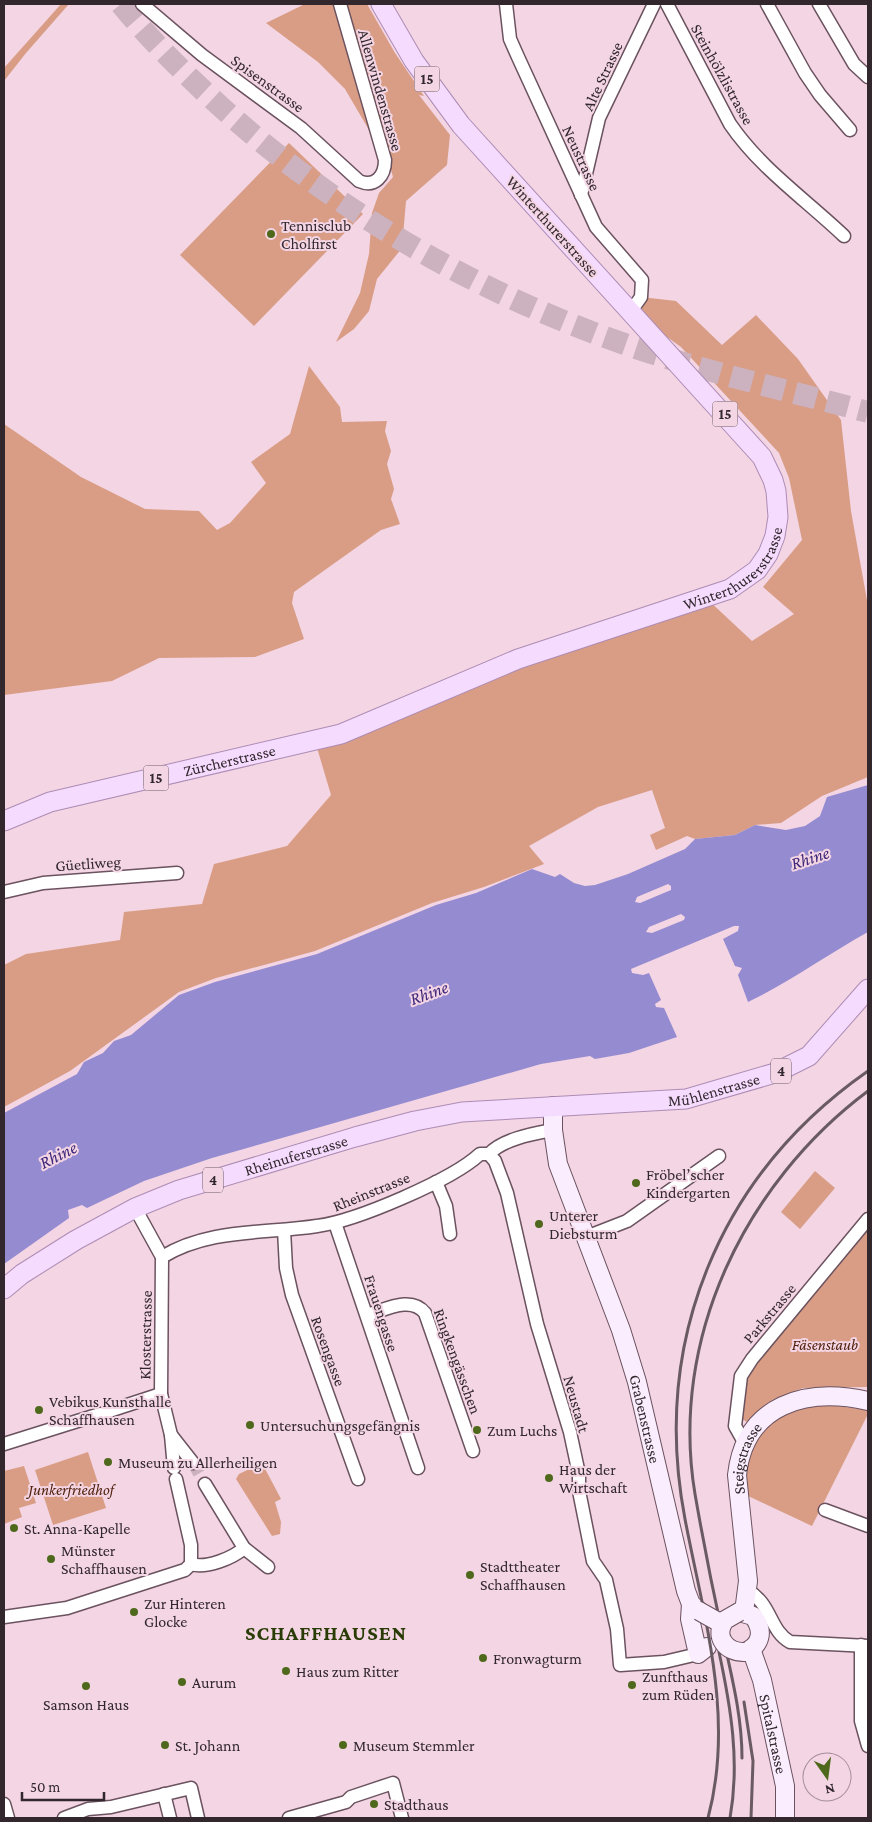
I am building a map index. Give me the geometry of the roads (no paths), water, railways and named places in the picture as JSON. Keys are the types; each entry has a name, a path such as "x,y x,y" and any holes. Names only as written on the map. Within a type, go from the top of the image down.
{"main road":[{"name":"Winterthurerstrasse","path":"312,742 370,723 518,659 593,633 716,595 742,582 762,563 776,536 778,517 776,491 768,468 754,446 461,125 414,60 380,4"},
{"name":"Zürcherstrasse","path":"4,821 50,802 312,742"},
{"name":"Mühlenstrasse","path":"553,1106 686,1098 775,1074 809,1056 868,989"},
{"name":"Grabenstrasse","path":"553,1106 553,1130 558,1164 621,1330 637,1382 686,1591 695,1608 690,1619 712,1641"},
{"name":"Rheinuferstrasse","path":"4,1289 22,1274 76,1240 135,1208 179,1190 415,1121 470,1111 553,1106"},
{"name":"Steigstrasse","path":"741,1612 747,1590 748,1573 736,1475 738,1458 744,1442 755,1425 782,1406 816,1398 868,1401"},
{"path":"695,1608 712,1641 729,1649 748,1651 758,1641 760,1628 753,1616 741,1612 730,1615 712,1641"},
{"name":"Spitalstrasse","path":"748,1651 762,1680 778,1750 785,1786 786,1818"}],"street":[{"name":"Spisenstrasse","path":"142,4 197,51 301,128 358,181 365,184 374,182"},
{"name":"Allenwindenstrasse","path":"340,4 385,160 385,169 380,178 374,182"},
{"name":"Neustrasse","path":"506,4 510,39 596,227 642,280 641,297 631,312"},
{"name":"Alte Strasse","path":"581,195 599,118 654,4"},
{"name":"Steinhölzlistrasse","path":"667,4 712,92 739,138 762,163 844,236"},
{"path":"767,4 805,73 820,95 850,130"},
{"path":"819,4 854,64 868,77"},
{"name":"Güetliweg","path":"4,892 42,883 177,873"},
{"name":"Rheinstrasse","path":"162,1257 181,1246 208,1237 335,1223 436,1182 471,1162 480,1154 489,1154 495,1147 532,1134 553,1130"},
{"name":"Neustadt","path":"489,1154 495,1161 507,1193 528,1289 570,1432 593,1561 606,1580 617,1630 620,1665 664,1662 712,1641"},
{"path":"586,1237 627,1221 719,1156"},
{"path":"436,1182 446,1206 450,1234"},
{"name":"Klosterstrasse","path":"135,1208 162,1257 161,1394 172,1435 175,1474 191,1545 191,1564"},
{"name":"Parkstrasse","path":"744,1442 735,1426 741,1376 752,1359 868,1219"},
{"name":"Frauengasse","path":"335,1223 403,1416 418,1468"},
{"name":"Rosengasse","path":"284,1230 286,1268 292,1295 358,1480"},
{"name":"Ringkengässchen","path":"367,1315 411,1303 419,1306 425,1312 473,1451"},
{"path":"4,1444 161,1394"},
{"path":"172,1435 193,1463"},
{"path":"205,1484 244,1548 268,1567"},
{"path":"825,1510 868,1526"},
{"path":"4,1617 67,1608 185,1570 191,1564 203,1566 239,1553 244,1548"},
{"path":"747,1590 759,1597 782,1637 790,1642 865,1646 861,1720 868,1746"},
{"path":"290,1818 346,1802 351,1797 393,1783 402,1818"},
{"path":"64,1818 88,1809 111,1807 192,1788 198,1818"},
{"path":"164,1794 170,1818"},
{"path":"4,1804 8,1818"}],"water":[{"name":"Rhine","path":"868,785 868,932 779,986 748,1002 738,975 742,968 735,966 723,939 738,931 739,926 734,926 631,969 632,973 643,975 649,973 661,1000 655,1004 656,1007 664,1008 677,1037 629,1053 595,1059 590,1056 541,1064 212,1158 144,1181 87,1208 82,1205 68,1210 69,1218 4,1264 4,1113 77,1074 84,1062 103,1053 114,1041 131,1035 179,995 215,982 317,954 436,905 476,893 532,869 555,877 560,874 574,883 585,886 595,885 628,874 685,849 695,839 735,835 755,825 786,830 805,826 820,816 827,797","holes":["668,884 671,886 671,890 640,903 635,902 637,897","681,914 685,917 684,920 652,933 646,932 649,927"]}],"tunnel":[{"path":"121,4 182,70 221,107 268,147 317,185 420,251 530,307 645,351 700,368 868,412"},
{"path":"193,1463 205,1484"}],"railway":[{"path":"708,1818 716,1780 718,1705 708,1631 685,1519 677,1453 678,1389 689,1326 708,1267 736,1212 772,1160 816,1113 868,1071"},
{"path":"742,1758 742,1742 735,1695 695,1494 690,1436 694,1379 706,1323 726,1269 752,1218 785,1171 824,1128 868,1091"},
{"path":"719,1652 733,1735 734,1776 730,1818"},
{"path":"744,1702 753,1761 751,1818"}],"place":[{"name":"Tennisclub Cholfirst","path":"271,234"},
{"name":"Fröbel’scher Kindergarten","path":"636,1183"},
{"name":"Unterer Diebsturm","path":"539,1224"},
{"name":"Vebikus Kunsthalle Schaffhausen","path":"39,1410"},
{"name":"Untersuchungsgefängnis","path":"250,1425"},
{"name":"Zum Luchs","path":"477,1430"},
{"name":"Museum zu Allerheiligen","path":"108,1462"},
{"name":"Haus der Wirtschaft","path":"549,1478"},
{"name":"St. Anna-Kapelle","path":"14,1528"},
{"name":"Münster Schaffhausen","path":"51,1559"},
{"name":"Stadttheater Schaffhausen","path":"470,1575"},
{"name":"Zur Hinteren Glocke","path":"134,1612"},
{"name":"Fronwagturm","path":"483,1658"},
{"name":"Haus zum Ritter","path":"286,1671"},
{"name":"Aurum","path":"182,1682"},
{"name":"Zunfthaus zum Rüden","path":"632,1685"},
{"name":"Samson Haus","path":"86,1686"},
{"name":"St. Johann","path":"165,1745"},
{"name":"Museum Stemmler","path":"343,1745"},
{"name":"Stadthaus","path":"374,1804"}],"district":[{"name":"SCHAFFHAUSEN","path":"326,1633"}],"park label":[{"name":"Fäsenstaub","path":"825,1344"},
{"name":"Junkerfriedhof","path":"71,1489"}]}
